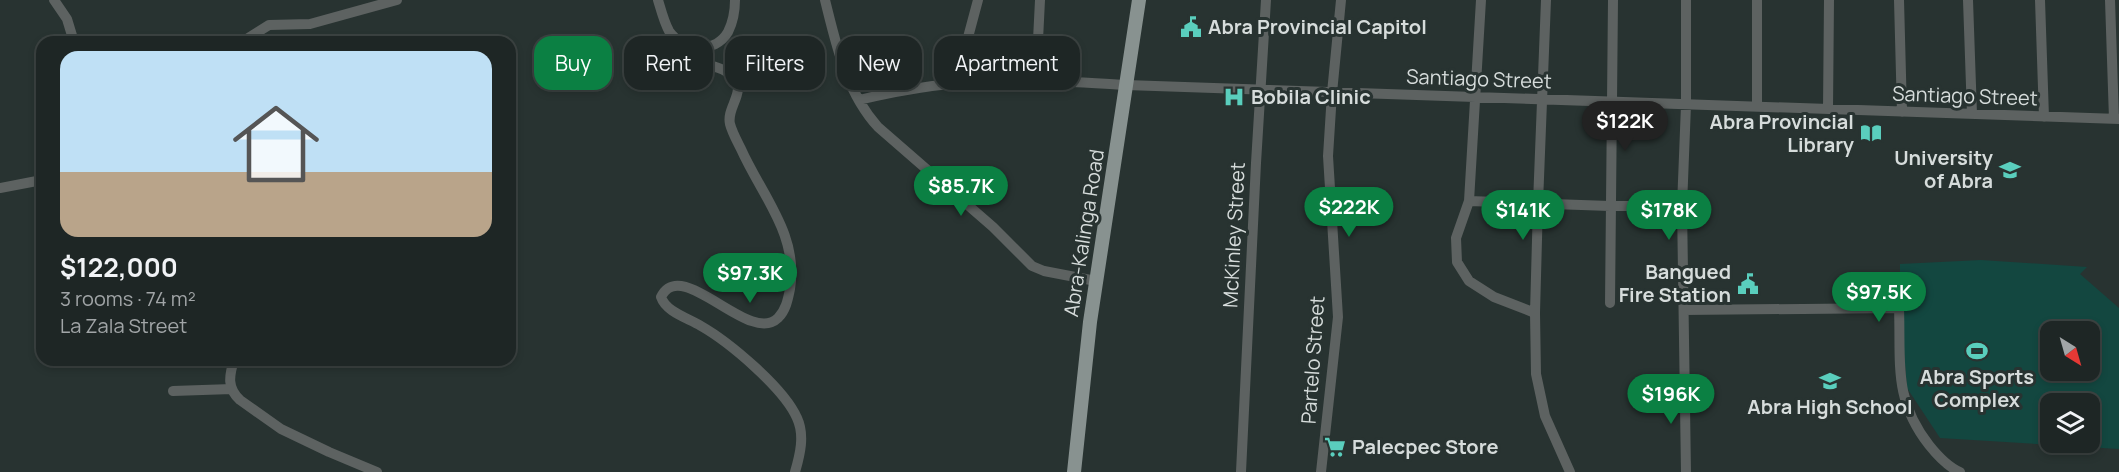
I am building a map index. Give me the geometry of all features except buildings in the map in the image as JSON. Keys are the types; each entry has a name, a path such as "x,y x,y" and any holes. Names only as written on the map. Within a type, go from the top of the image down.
{"main road":[{"name":"Abra-Kalinga Road","path":"1074,472 1096,281 1138,0"}],"street":[{"path":"54,0 67,18 72,36"},
{"path":"252,36 269,25 310,24 396,0"},
{"path":"658,0 668,30 673,36"},
{"path":"713,43 722,39 732,21 735,0"},
{"path":"825,0 843,67 859,100 878,127 993,227 1032,266 1044,271 1096,281"},
{"path":"968,36 978,0"},
{"path":"1038,36 1040,0"},
{"name":"McKinley Street","path":"1241,472 1266,0"},
{"name":"Partelo Street","path":"1321,472 1338,317 1334,224 1329,187 1332,93 1341,0"},
{"path":"1482,0 1469,201 1456,238 1457,262 1469,281 1494,297 1535,313"},
{"path":"1546,0 1535,313 1536,374 1545,417 1570,472"},
{"path":"1610,303 1613,0"},
{"path":"1686,0 1686,105 1682,206 1686,472"},
{"path":"1757,0 1757,107"},
{"path":"1828,109 1829,0"},
{"path":"1899,0 1902,112"},
{"path":"1968,0 1972,114"},
{"path":"2040,0 2044,117"},
{"path":"2110,0 2116,119"},
{"path":"713,67 730,73 738,85 738,92 729,116 730,124 744,157 787,240 793,267 786,307 773,323 765,325 746,318 689,287 674,286 667,289 661,297 672,310 717,335 737,351 769,381 790,405 798,419 801,446 795,472"},
{"name":"Santiago Street","path":"1080,83 2116,119"},
{"name":"Santiago Street","path":"859,100 934,87"},
{"path":"0,188 36,181"},
{"path":"1469,201 1682,206"},
{"path":"1684,310 1899,308 1901,389 1907,407 1913,423 1936,453 1954,470 1960,472"},
{"path":"232,366 229,375 232,389 240,400 275,426 377,472"},
{"path":"173,391 232,389"}],"green space":[{"name":"Abra Sports Complex","path":"1981,260 2087,267 2080,274 2119,308 2119,449 2100,448 2100,393 2040,393 2040,444 1940,438 1907,388 1900,304 1900,264"}],"place":[{"name":"Abra Provincial Capitol","path":"1191,27"},
{"name":"Bobila Clinic","path":"1234,97"},
{"name":"Abra Provincial Library","path":"1871,133"},
{"name":"University of Abra","path":"2010,170"},
{"name":"Bangued Fire Station","path":"1748,284"},
{"name":"Abra Sports Complex","path":"1977,351"},
{"name":"Abra High School","path":"1830,381"},
{"name":"Palecpec Store","path":"1335,447"}]}
